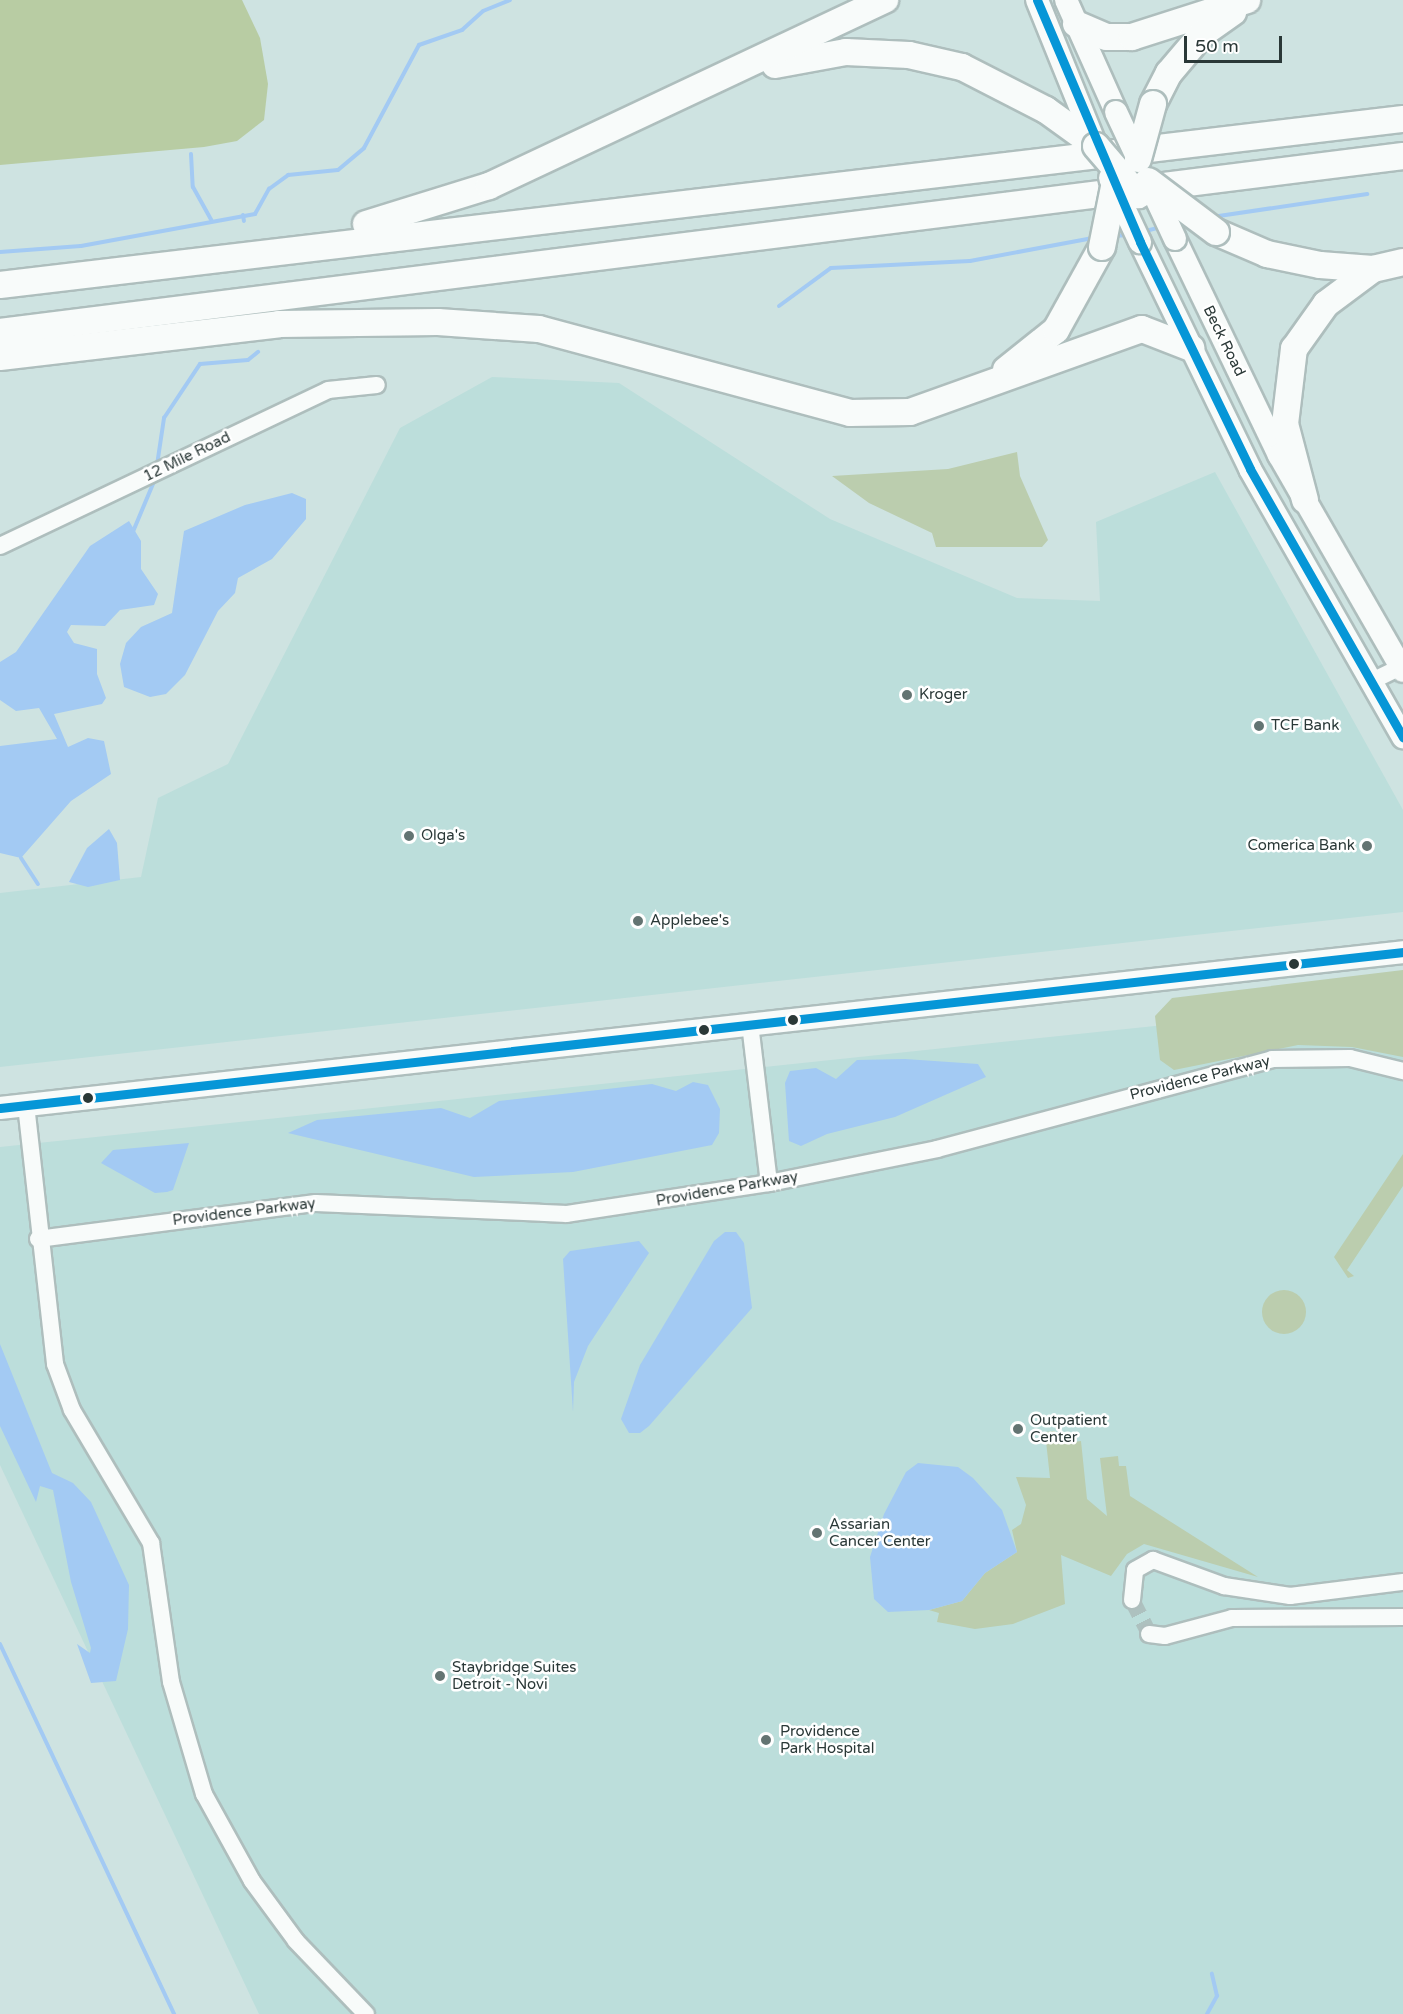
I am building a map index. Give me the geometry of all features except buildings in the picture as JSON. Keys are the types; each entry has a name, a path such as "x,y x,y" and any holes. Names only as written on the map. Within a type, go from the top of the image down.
{"highway":[{"path":"240,254 298,236 394,219 489,186 703,90 885,0"},
{"path":"1076,24 1106,37 1132,37 1247,0"},
{"path":"965,395 1018,363 1056,330 1102,248 1126,170 1153,104 1202,34 1257,0"},
{"path":"703,90 796,60 846,52 909,55 962,67 1070,117 1126,170 1216,232 1267,254 1373,269 1403,262"},
{"path":"1116,112 1140,242"},
{"path":"0,285 240,254 1403,119"},
{"path":"0,333 1403,156"},
{"path":"1126,170 1175,239"},
{"path":"1305,500 1286,424 1294,349 1326,304 1373,269"},
{"path":"0,357 279,324 438,322 539,328 850,413 910,412 965,395 1127,332 1154,329 1191,348"}],"main road":[{"path":"1037,0 1070,117"},
{"path":"1066,0 1116,112"},
{"name":"Beck Road","path":"1175,239 1305,500 1402,669"},
{"path":"1140,242 1250,469 1374,680 1403,737"},
{"path":"0,1108 1403,952"}],"street":[{"name":"12 Mile Road","path":"0,546 328,390 378,386"},
{"path":"1374,680 1402,669"},
{"path":"750,1024 769,1183"},
{"name":"Providence Parkway","path":"38,1239 316,1203 567,1214 769,1183 937,1149 1272,1059 1350,1058 1403,1071"},
{"path":"26,1105 49,1340 63,1390 151,1543 171,1682 204,1794 252,1881 296,1941 366,2014"},
{"path":"1132,1600 1135,1570 1153,1560 1224,1586 1290,1596 1403,1582"},
{"path":"1149,1634 1165,1636 1232,1618 1403,1617"}],"shaded area":[{"path":"492,377 619,383 830,519 1017,598 1100,601 1096,522 1215,472 1403,810 1403,912 0,1067 0,893 141,877 158,798 228,764 400,428"},
{"name":"Providence Park Hospital","path":"1403,1000 1403,2014 259,2014 0,1465 0,1147"}],"green space":[{"path":"0,0 242,0 260,38 268,84 264,120 237,141 204,147 0,165"},
{"path":"1017,452 1020,476 1048,540 1042,547 936,547 932,533 869,503 832,476 948,469"},
{"path":"1403,970 1403,1057 1352,1047 1298,1045 1174,1070 1160,1060 1155,1016 1172,998"},
{"path":"1403,1154 1403,1186 1347,1270 1354,1276 1348,1278 1334,1257"},
{"path":"1284,1290 1293,1291 1300,1296 1305,1303 1305,1321 1300,1328 1293,1333 1284,1334 1275,1333 1268,1328 1263,1321 1262,1312 1263,1303 1268,1296 1275,1291"},
{"path":"1055,1431 1058,1444 1081,1441 1087,1499 1107,1516 1100,1458 1118,1456 1119,1466 1126,1466 1130,1496 1258,1577 1144,1544 1127,1554 1111,1576 1061,1555 1065,1604 1013,1624 975,1629 937,1622 939,1613 929,1610 962,1601 985,1573 1017,1552 1012,1530 1021,1524 1026,1505 1016,1477 1050,1478 1045,1432"}],"water":[{"path":"292,493 306,499 306,519 272,559 238,578 235,593 218,611 185,675 166,694 150,697 124,687 120,664 126,643 141,627 172,613 184,531 245,505"},
{"path":"129,521 141,541 141,569 158,594 154,605 120,610 105,626 71,625 67,632 74,643 97,649 97,674 106,698 102,704 54,714 68,747 88,738 104,741 111,774 71,801 21,858 0,853 0,746 57,739 39,708 16,711 0,700 0,662 16,652 90,546"},
{"path":"109,829 117,843 120,880 88,887 69,882 87,848"},
{"path":"905,1059 978,1064 986,1077 895,1117 827,1134 801,1146 789,1141 785,1083 790,1071 816,1068 836,1079 857,1060"},
{"path":"693,1082 708,1085 720,1109 719,1133 712,1145 573,1172 474,1177 288,1133 317,1120 441,1108 470,1118 499,1101 652,1084 676,1091"},
{"path":"189,1143 173,1190 167,1192 155,1193 101,1163 113,1150"},
{"path":"725,1232 736,1232 744,1243 752,1308 649,1426 640,1433 629,1433 621,1419 640,1365 714,1241"},
{"path":"639,1241 649,1253 588,1346 574,1382 573,1412 563,1259 570,1251"},
{"path":"0,1344 52,1473 73,1483 91,1502 129,1585 128,1629 116,1681 91,1683 77,1644 90,1653 91,1648 71,1582 53,1490 40,1486 36,1502 0,1426"},
{"path":"918,1463 958,1467 973,1478 1002,1510 1017,1552 985,1573 962,1601 929,1610 888,1612 874,1599 870,1557 884,1514 906,1472"}],"waterway":[{"path":"0,252 81,246 255,214 269,189 288,175 338,170 364,148 419,45 462,30 483,11 510,0"},
{"path":"191,154 193,187 211,220"},
{"path":"1212,217 1367,194"},
{"path":"243,215 244,221"},
{"path":"1142,232 1161,227"},
{"path":"1112,236 1129,235"},
{"path":"779,306 831,268 970,261 1093,238"},
{"path":"157,465 164,418 200,364 248,360 258,352"},
{"path":"132,534 155,479"},
{"path":"21,858 38,884"},
{"path":"0,1644 174,2014"},
{"path":"1207,2014 1217,1996 1212,1974"}],"tunnel":[{"path":"1132,1600 1149,1634"}],"transit line":[{"path":"1037,0 1140,242 1250,469 1403,737"},
{"path":"0,1108 1403,952"}],"place":[{"name":"Kroger","path":"907,695"},
{"name":"TCF Bank","path":"1259,726"},
{"name":"Olga's","path":"409,836"},
{"name":"Comerica Bank","path":"1367,846"},
{"name":"Applebee's","path":"638,921"},
{"name":"Outpatient Center","path":"1018,1429"},
{"name":"Assarian Cancer Center","path":"817,1533"},
{"name":"Staybridge Suites Detroit - Novi","path":"440,1676"},
{"name":"Providence Park Hospital","path":"766,1740"}]}
